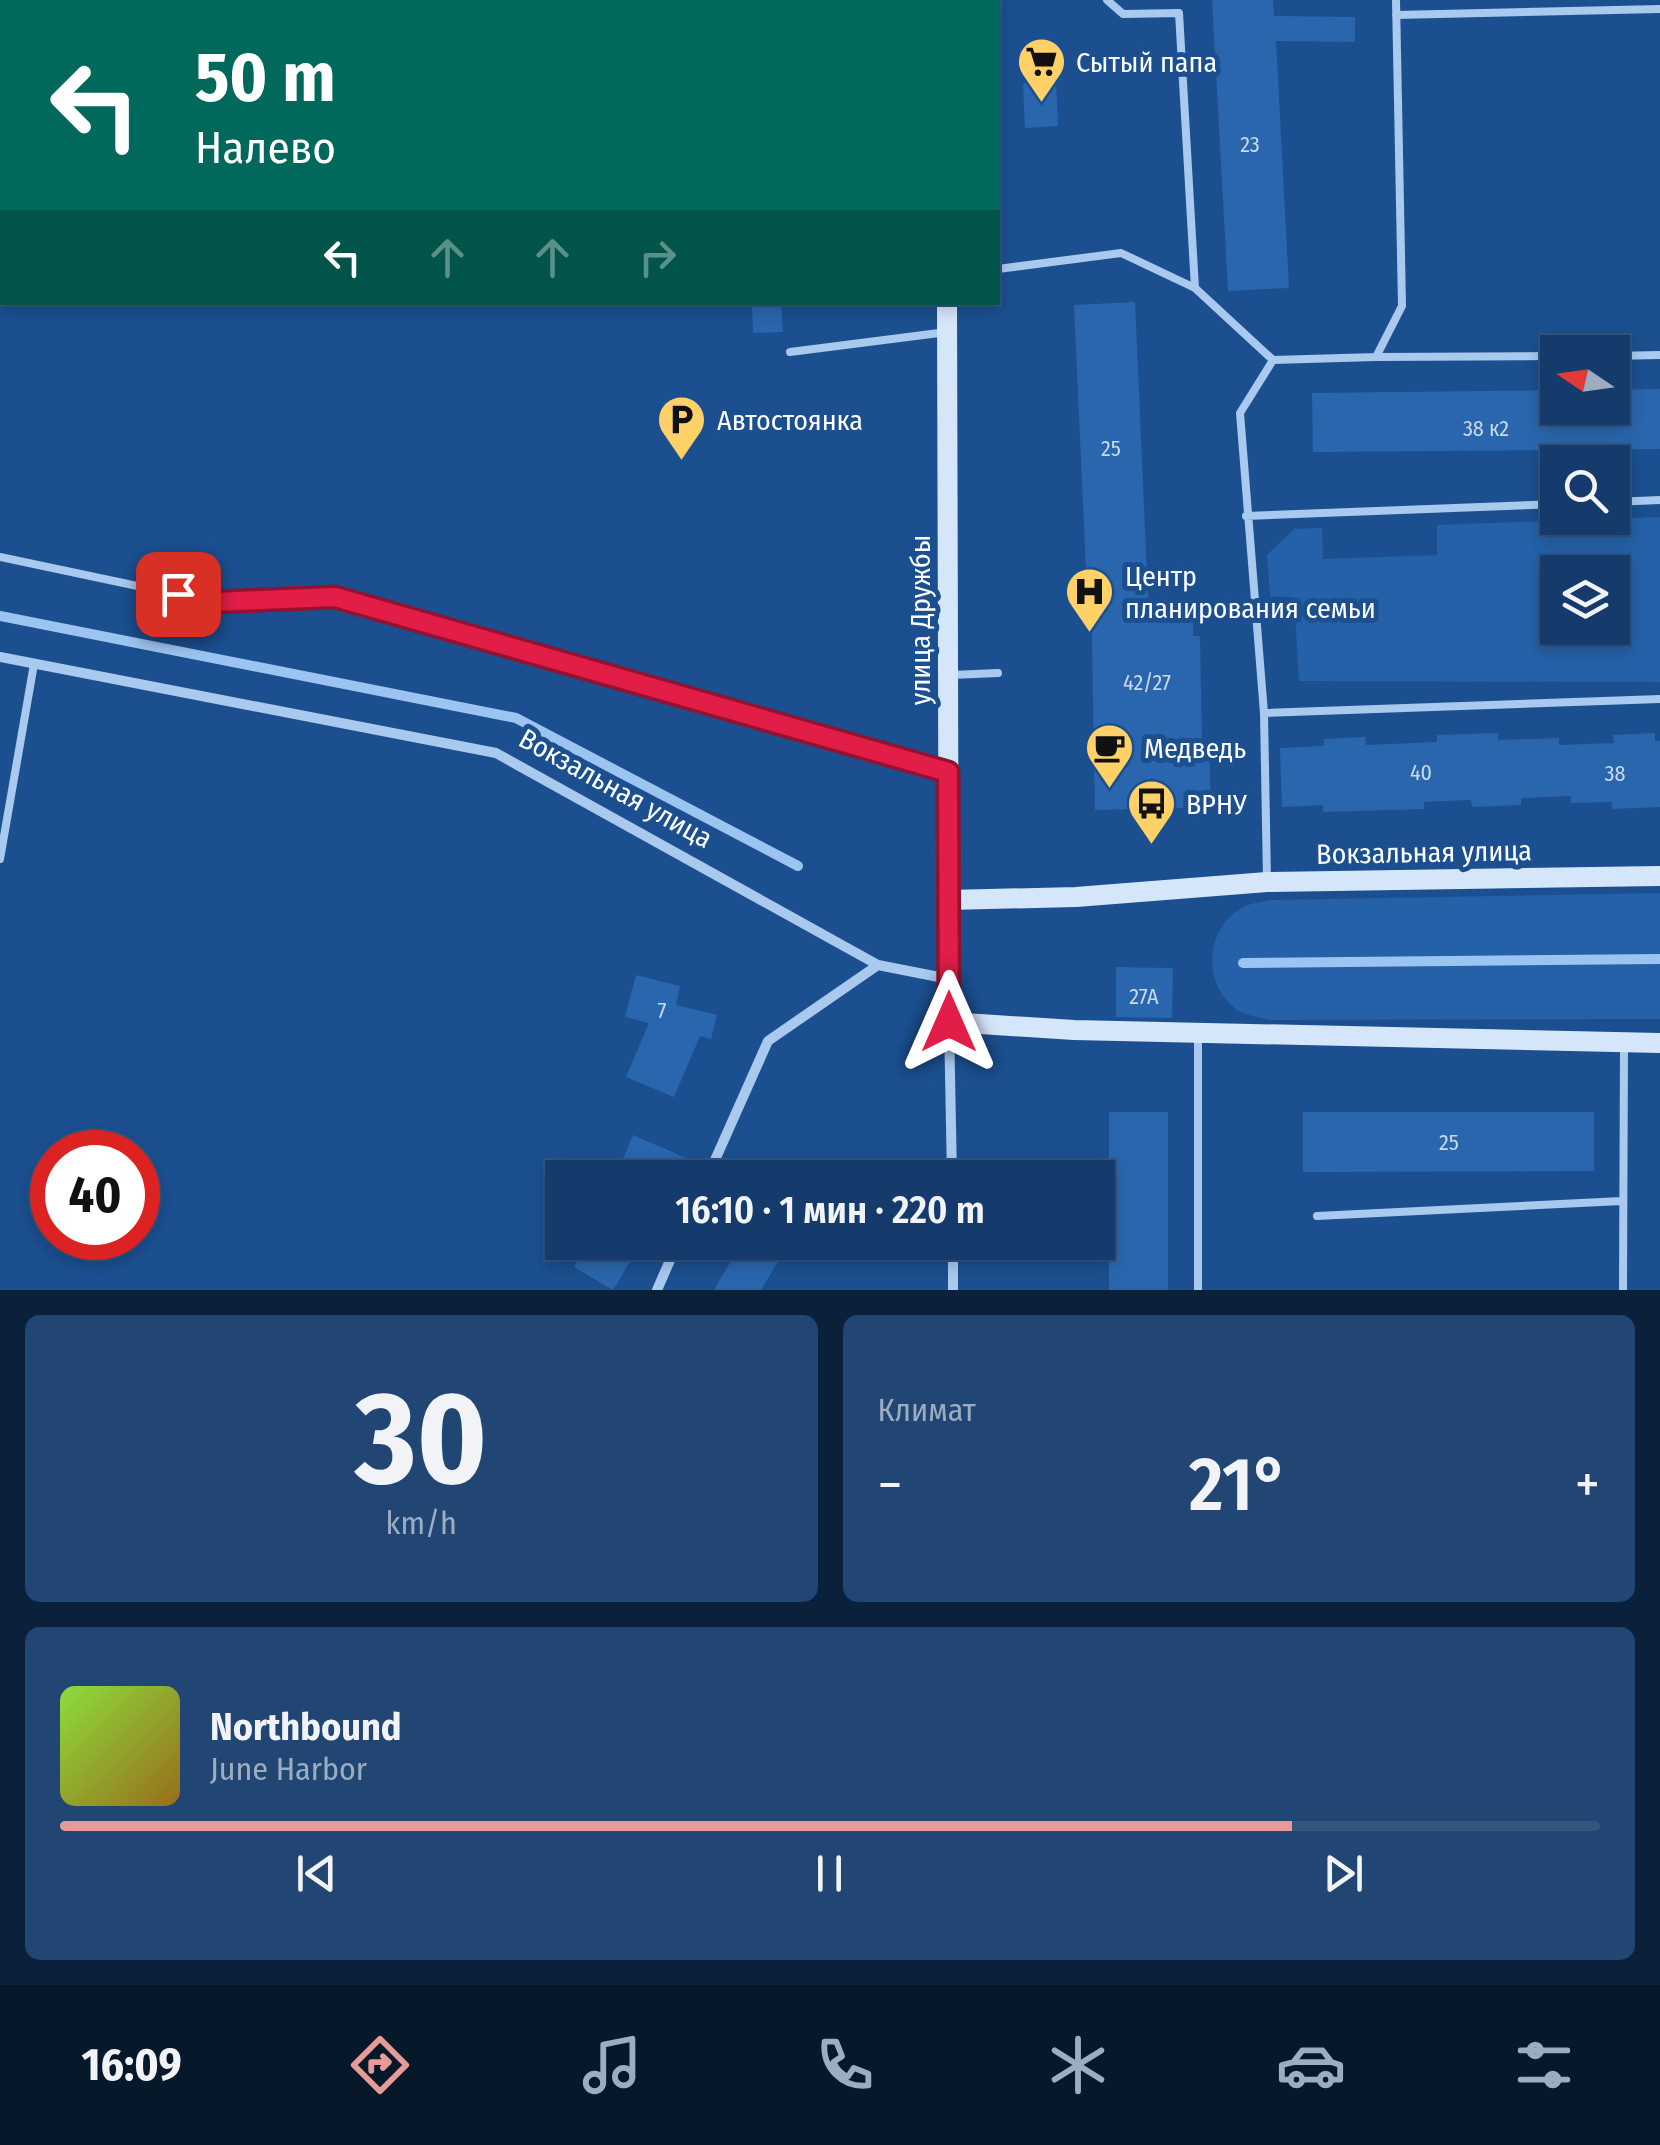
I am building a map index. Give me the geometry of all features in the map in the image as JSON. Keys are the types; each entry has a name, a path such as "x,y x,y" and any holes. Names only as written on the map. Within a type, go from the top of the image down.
{"street":[{"name":"улица Дружбы","path":"946,305 952,1160"},
{"name":"Вокзальная улица","path":"0,657 496,753 878,965 949,979"},
{"name":"Вокзальная улица","path":"948,900 1076,897 1267,882 1660,876"},
{"path":"715,1160 768,1041 878,965"},
{"path":"949,1022 1660,1043"},
{"path":"657,1290 670,1260"},
{"path":"953,1260 954,1290"}],"lane":[{"path":"1107,0 1124,14 1179,13 1195,288"},
{"path":"1376,357 1402,306 1396,0"},
{"path":"1396,15 1660,9"},
{"path":"1000,269 1120,253 1195,288 1273,360 1540,356"},
{"path":"790,352 947,332"},
{"path":"1630,356 1660,355"},
{"path":"1267,882 1264,713 1240,413 1273,360"},
{"path":"1630,501 1660,500"},
{"path":"1246,516 1540,505"},
{"path":"0,557 213,602 335,597 948,772"},
{"path":"0,859 34,664"},
{"path":"948,675 998,673"},
{"path":"1264,713 1660,699"},
{"path":"1198,1032 1198,1290"},
{"path":"1623,1290 1624,1043"},
{"path":"1316,1216 1622,1201"}],"shaded area":[{"path":"1660,517 1660,682 1299,681 1294,597 1270,597 1267,555 1294,529 1322,528 1323,559 1437,555 1437,525 1540,521 1540,535 1630,535 1630,518"},
{"path":"1660,893 1660,1019 1270,1020 1239,1011 1218,988 1214,974 1214,945 1228,919 1243,907 1271,900"}],"building":[{"path":"1212,0 1273,0 1274,16 1355,17 1355,42 1276,41 1289,288 1228,291"},
{"name":"Сытый папа","path":"1056,81 1058,126 1025,128 1023,83"},
{"path":"1135,302 1149,620 1193,620 1193,636 1200,636 1202,744 1209,744 1211,807 1095,810 1091,594 1087,594 1074,305"},
{"path":"752,305 781,305 783,332 753,333"},
{"path":"1660,389 1660,449 1540,445 1540,450 1313,452 1312,393 1540,390 1540,425 1630,425 1630,390"},
{"path":"1498,733 1498,740 1559,738 1559,745 1614,743 1613,735 1655,733 1655,741 1660,741 1660,807 1612,809 1612,802 1571,803 1571,796 1521,798 1521,805 1472,807 1471,800 1424,802 1424,809 1323,812 1323,805 1282,807 1280,748 1324,746 1324,739 1365,737 1366,745 1437,742 1437,735"},
{"path":"1116,967 1173,968 1172,1018 1116,1017"},
{"path":"636,975 680,986 676,1005 717,1015 711,1039 700,1036 674,1097 626,1077 649,1023 625,1017"},
{"path":"1109,1112 1168,1112 1168,1290 1109,1290 1109,1260 1115,1260 1115,1160 1109,1160"},
{"path":"1303,1112 1594,1112 1594,1171 1303,1172"},
{"path":"633,1135 686,1158 685,1160 623,1160"},
{"path":"578,1260 631,1260 613,1290 574,1267"},
{"path":"732,1260 779,1260 761,1290 714,1290"}],"waterway":[{"path":"0,616 516,718 798,866"},
{"path":"1243,963 1660,959"}],"place":[{"name":"Сытый папа","path":"1041,104"},
{"name":"Автостоянка","path":"682,462"},
{"name":"Центр планирования семьи","path":"1090,634"},
{"name":"Медведь","path":"1109,790"},
{"name":"ВРНУ","path":"1151,846"}],"route":[{"path":"178,594 213,602 335,597 948,772 949,1022"}]}
